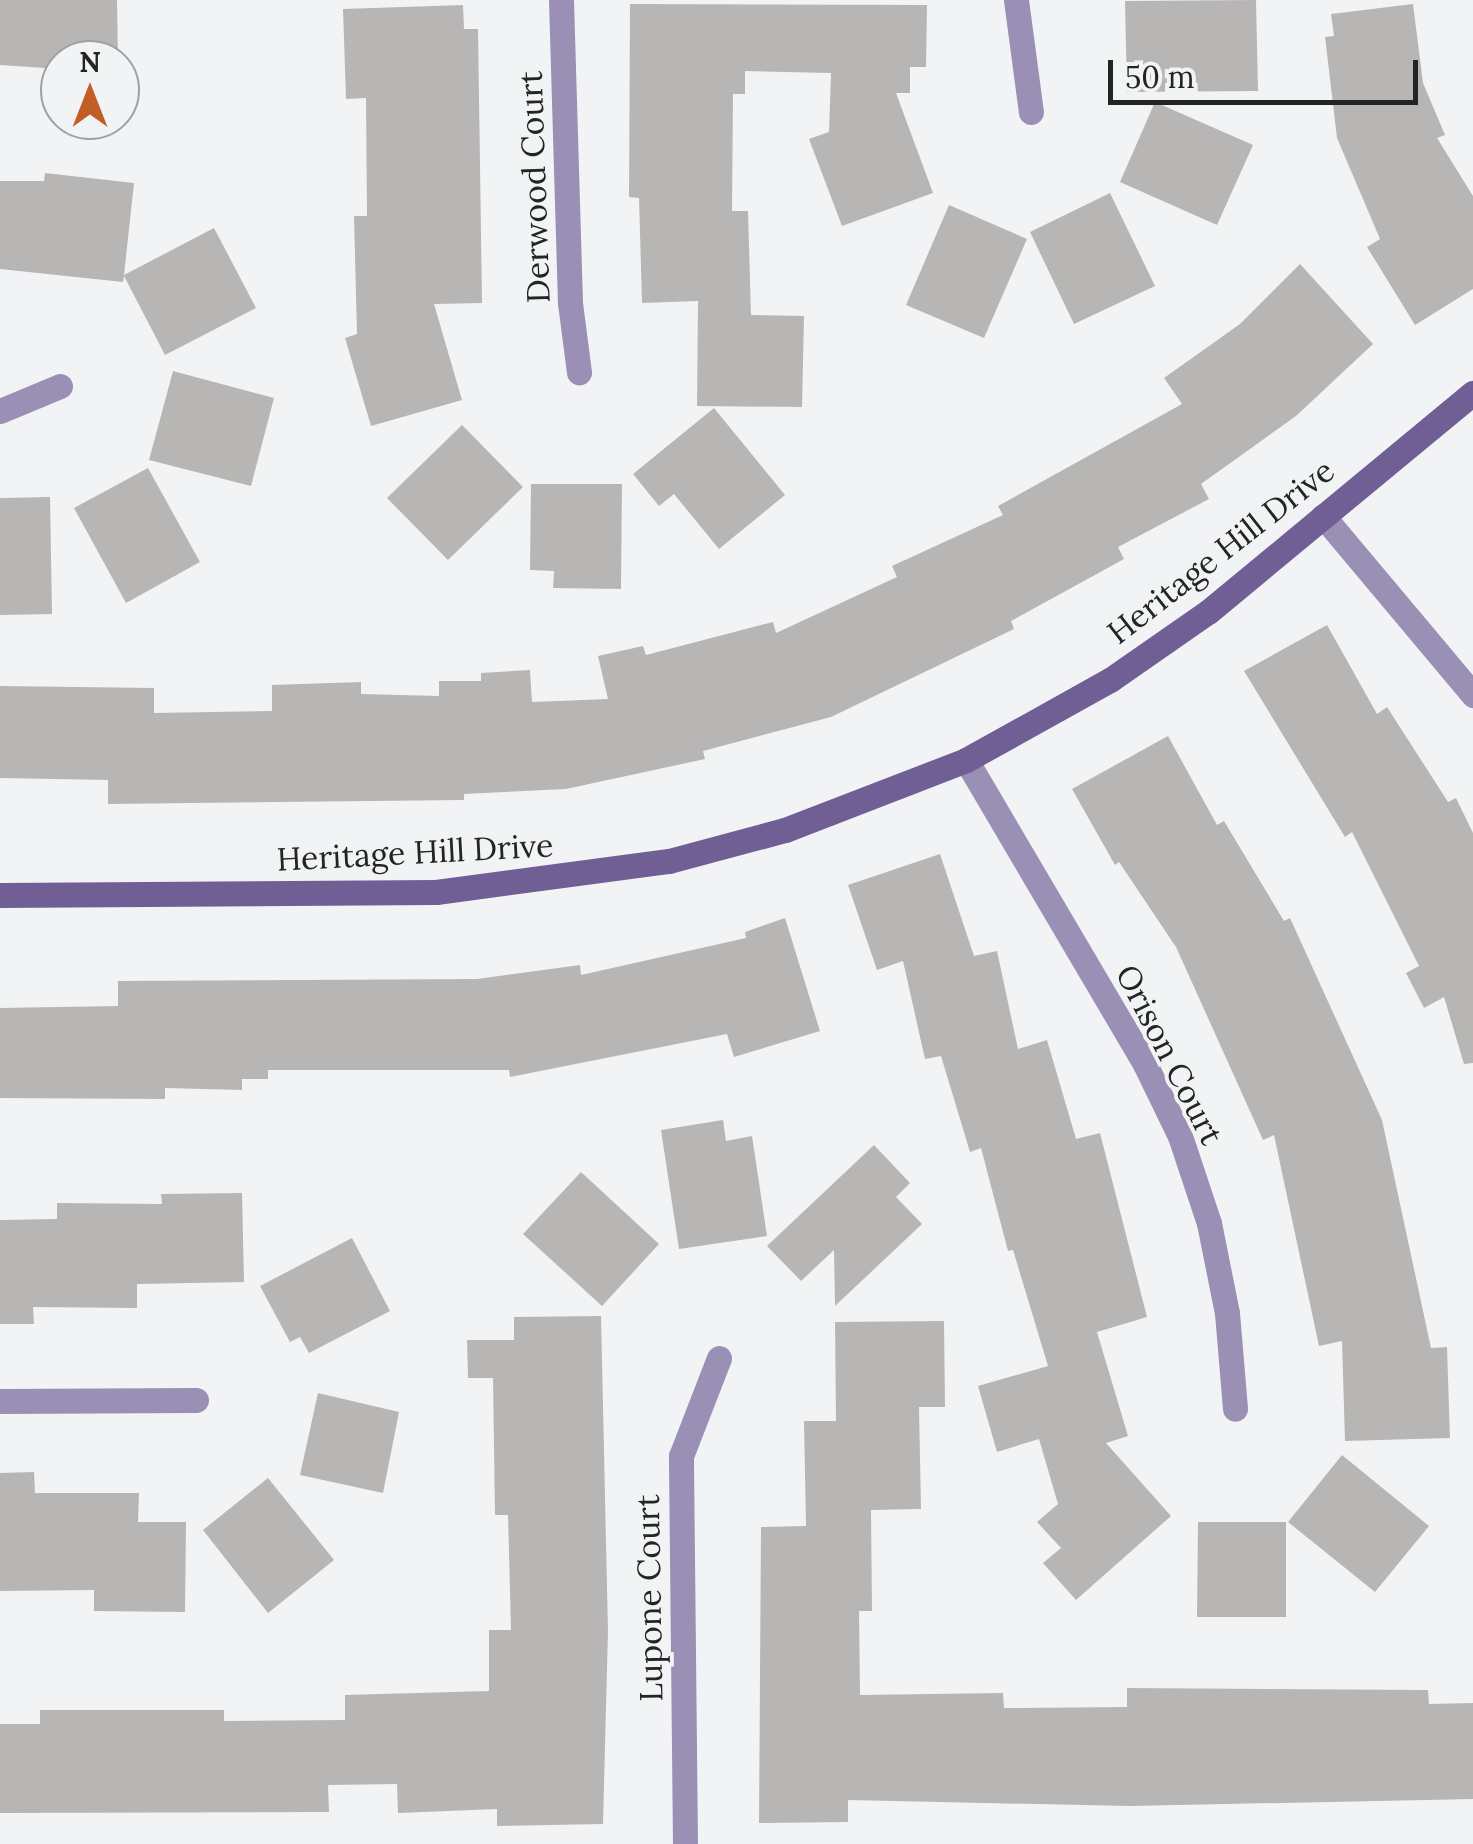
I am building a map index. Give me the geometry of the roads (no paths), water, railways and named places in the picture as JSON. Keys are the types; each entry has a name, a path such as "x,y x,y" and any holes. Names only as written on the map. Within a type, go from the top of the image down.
{"street":[{"name":"Derwood Court","path":"561,0 570,303 579,372"},
{"path":"1016,0 1031,112"},
{"path":"0,410 60,386"},
{"name":"Heritage Hill Drive","path":"0,895 436,892 552,881 670,861 785,830 966,760 1110,680 1208,612 1473,393"},
{"path":"1324,516 1473,696"},
{"name":"Orison Court","path":"966,760 1145,1064 1180,1136 1216,1259 1235,1409"},
{"name":"Lupone Court","path":"685,1844 681,1456 719,1358"},
{"path":"0,1402 196,1400"}]}
